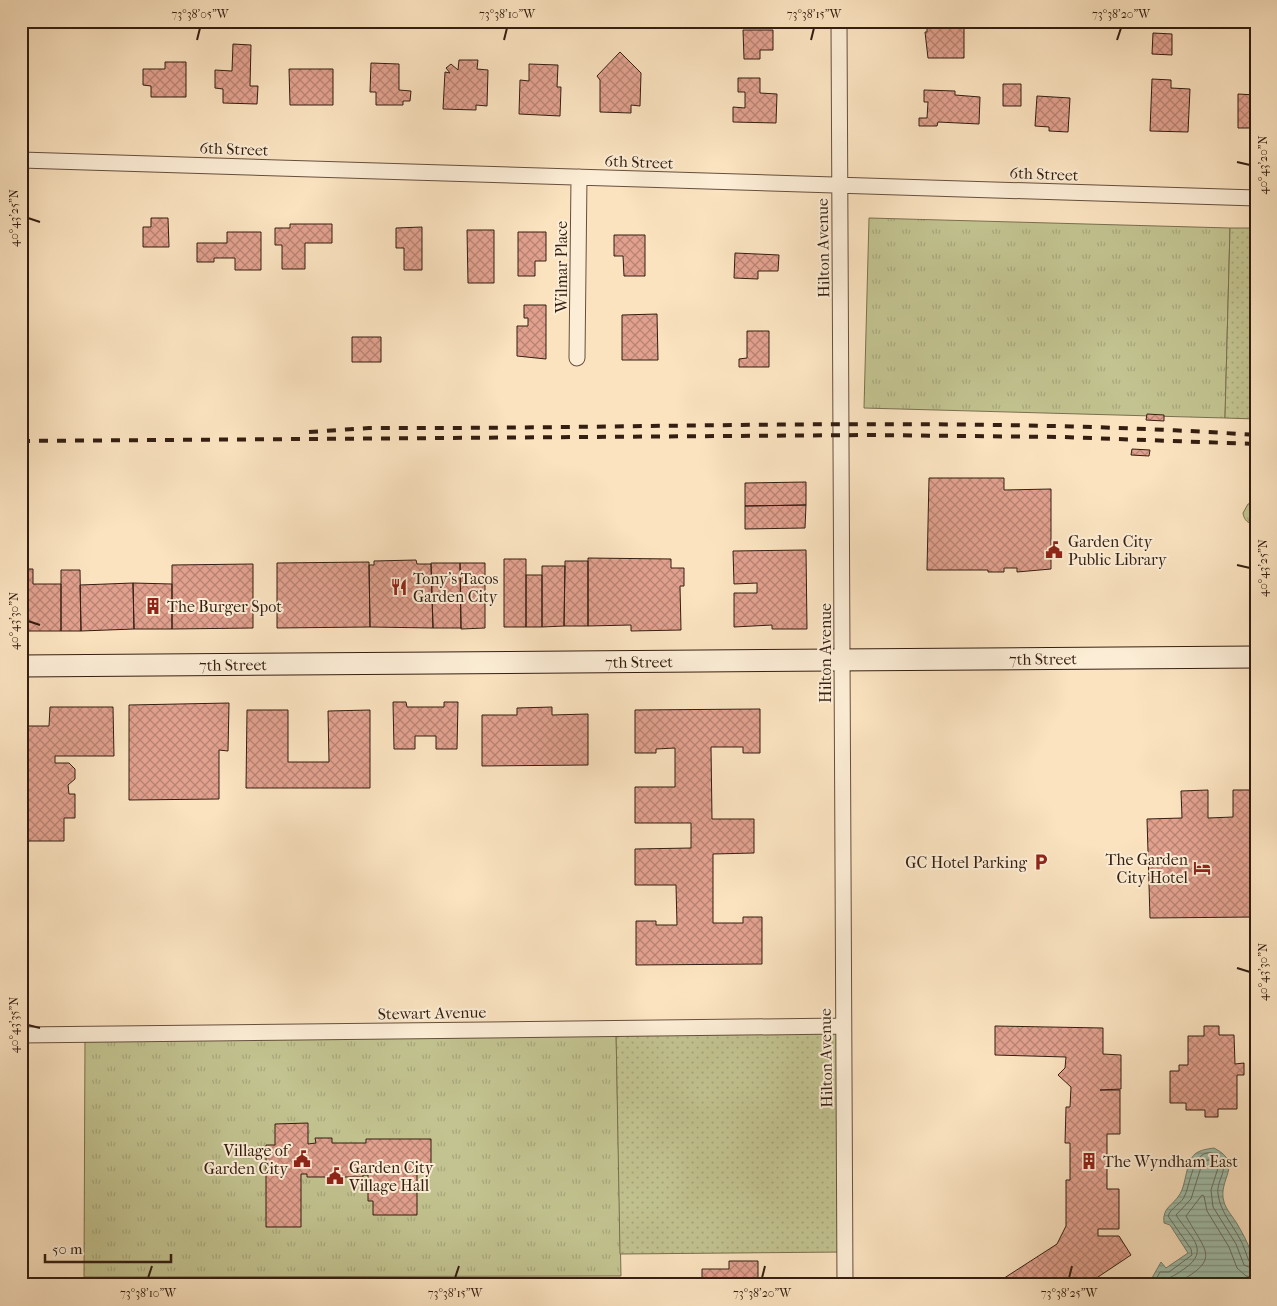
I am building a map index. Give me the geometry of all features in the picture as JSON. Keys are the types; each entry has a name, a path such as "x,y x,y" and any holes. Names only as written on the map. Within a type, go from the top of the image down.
{"street":[{"name":"Hilton Avenue","path":"839,21 845,1285"},
{"name":"6th Street","path":"21,160 1256,198"},
{"name":"Wilmar Place","path":"577,358 579,177"},
{"name":"7th Street","path":"21,666 1256,657"},
{"name":"Stewart Avenue","path":"21,1035 843,1026"}],"green space":[{"path":"869,218 1230,228 1225,418 864,408"},
{"path":"1230,228 1256,228 1256,419 1225,418"},
{"path":"1256,502 1256,525 1247,521 1243,513 1248,504"},
{"path":"843,1026 844,1252 620,1254 616,1029"},
{"path":"616,1029 621,1276 84,1277 85,1032"}],"water":[{"path":"1214,1148 1228,1160 1229,1166 1223,1194 1224,1202 1241,1230 1251,1252 1255,1267 1256,1285 1148,1285 1161,1262 1166,1268 1188,1253 1170,1225 1164,1223 1165,1213 1182,1190 1192,1157 1206,1149"}],"building":[{"path":"923,21 964,21 964,58 928,58 925,32 927,32 927,23 923,23"},
{"path":"743,30 773,30 773,50 760,50 760,59 744,59"},
{"path":"1153,33 1172,34 1172,55 1152,54"},
{"path":"233,44 251,45 250,86 258,86 257,104 223,103 223,89 215,88 215,70 232,71"},
{"path":"620,52 641,73 640,106 631,105 631,113 600,112 600,80 597,76"},
{"path":"459,60 478,60 477,69 488,70 487,106 476,105 476,110 443,109 445,72 450,73 446,68 451,64 458,70"},
{"path":"165,62 186,62 186,97 151,97 151,86 143,85 143,69 165,69"},
{"path":"371,63 399,64 399,90 411,91 410,101 403,101 403,105 376,105 376,92 370,92"},
{"path":"529,64 558,65 557,87 561,87 560,116 519,114 520,80 529,81"},
{"path":"289,69 333,69 333,105 290,105"},
{"path":"738,78 760,78 760,93 777,94 776,123 733,122 733,107 745,108 745,92 738,92"},
{"path":"1152,79 1171,80 1171,88 1190,89 1188,132 1150,131"},
{"path":"1003,84 1021,84 1021,106 1003,106"},
{"path":"924,90 955,91 955,95 980,97 979,124 938,122 937,126 919,126 919,118 927,118 928,102 924,102"},
{"path":"1238,94 1256,95 1256,128 1238,128"},
{"path":"1037,96 1070,98 1068,132 1049,131 1049,127 1035,126"},
{"path":"151,218 168,218 169,247 143,247 143,227 151,227"},
{"path":"290,224 332,224 332,243 305,243 305,269 282,269 282,245 275,245 275,228 290,228"},
{"path":"422,227 422,270 404,270 404,248 396,248 396,228"},
{"path":"467,230 494,230 494,283 468,283"},
{"path":"227,232 261,232 261,270 235,270 235,258 214,258 214,262 197,262 197,243 227,243"},
{"path":"518,232 546,232 546,261 535,261 535,276 518,276"},
{"path":"614,235 645,235 645,276 624,276 623,256 614,256"},
{"path":"735,253 779,255 778,271 758,271 758,279 734,278"},
{"path":"524,305 546,305 546,359 517,356 517,326 528,326 528,318 524,318"},
{"path":"657,314 658,360 622,360 622,315"},
{"path":"747,331 769,331 769,367 739,367 739,359 747,358"},
{"path":"352,337 381,337 381,362 352,362"},
{"path":"1147,414 1164,415 1164,421 1146,420"},
{"path":"1132,449 1150,450 1149,456 1131,455"},
{"name":"Garden City Public Library","path":"929,478 1004,478 1004,490 1051,489 1051,569 1017,572 1017,568 1004,568 1004,572 988,572 988,570 927,570"},
{"path":"806,482 806,505 745,506 745,483"},
{"path":"806,505 805,528 745,529 745,506"},
{"path":"806,550 807,629 772,629 772,625 734,627 734,593 757,593 757,583 734,584 733,551"},
{"path":"588,558 671,559 671,568 684,568 684,586 680,586 681,630 631,631 631,625 588,626"},
{"path":"504,559 526,559 526,627 504,627"},
{"path":"416,560 417,564 431,564 433,628 370,627 369,565 374,565 374,561"},
{"path":"565,561 588,561 588,626 564,626"},
{"path":"369,562 370,627 277,628 277,563"},
{"path":"431,563 460,563 461,628 433,628"},
{"path":"460,563 485,563 485,628 461,629"},
{"path":"253,564 253,628 172,629 172,565"},
{"path":"542,566 565,566 564,626 542,627"},
{"path":"21,569 23,569 23,631 21,631"},
{"path":"23,569 33,569 33,584 61,584 61,631 23,631"},
{"path":"61,570 80,570 81,631 61,631"},
{"path":"526,575 542,575 542,627 526,627"},
{"path":"133,583 134,629 81,631 80,585"},
{"name":"The Burger Spot","path":"133,583 172,584 172,629 134,629"},
{"path":"393,702 406,702 407,707 444,707 444,702 458,702 457,749 436,749 436,736 415,736 415,749 394,749"},
{"path":"229,703 228,751 219,750 219,799 129,800 129,705"},
{"path":"50,707 113,707 114,756 55,756 55,763 69,763 75,769 75,779 68,785 69,794 75,794 75,818 64,818 64,841 21,841 21,726 49,726"},
{"path":"552,707 552,715 588,714 588,765 482,766 482,715 517,715 517,708"},
{"path":"760,709 760,753 743,753 743,747 711,747 712,819 754,819 754,853 713,854 713,923 743,923 743,917 762,917 762,964 636,965 636,921 656,921 656,925 677,925 676,885 635,885 635,849 691,848 691,823 635,823 635,787 675,787 675,748 656,749 656,753 635,753 635,710"},
{"path":"247,710 288,710 288,762 329,762 328,711 370,710 370,788 246,788"},
{"name":"The Garden City Hotel","path":"1208,790 1208,818 1233,817 1233,790 1256,790 1256,917 1150,918 1147,819 1182,818 1181,791"},
{"name":"The Wyndham East","path":"995,1026 1103,1028 1103,1054 1121,1055 1121,1089 1100,1090 1120,1090 1120,1134 1107,1134 1107,1189 1119,1189 1119,1229 1098,1229 1098,1236 1119,1236 1131,1255 1086,1285 995,1284 1057,1244 1066,1226 1066,1180 1070,1180 1070,1143 1065,1143 1066,1107 1070,1107 1071,1087 1058,1075 1065,1068 1066,1057 995,1055"},
{"path":"1204,1026 1219,1026 1219,1035 1234,1035 1235,1064 1244,1063 1244,1075 1237,1075 1237,1109 1218,1109 1218,1117 1205,1117 1205,1110 1186,1110 1186,1103 1170,1103 1170,1071 1179,1071 1179,1065 1188,1065 1188,1036 1204,1036"},
{"name":"Garden City Village Hall","path":"308,1123 308,1144 316,1143 315,1138 332,1138 332,1143 366,1143 366,1139 431,1139 431,1166 417,1166 417,1215 373,1215 373,1201 368,1201 368,1175 363,1175 363,1177 307,1177 307,1174 301,1174 301,1227 266,1227 266,1145 275,1145 275,1124"},
{"path":"729,1261 758,1261 758,1285 702,1285 702,1269 729,1269"}],"railway":[{"path":"309,432 369,428 923,424 1145,429 1256,435"},
{"path":"21,441 867,435 1062,437 1256,444"}],"place":[{"name":"Garden City Public Library","path":"1054,550"},
{"name":"Tony's Tacos Garden City","path":"399,587"},
{"name":"The Burger Spot","path":"153,606"},
{"name":"GC Hotel Parking","path":"1041,862"},
{"name":"The Garden City Hotel","path":"1202,868"},
{"name":"Village of Garden City","path":"302,1159"},
{"name":"The Wyndham East","path":"1089,1161"},
{"name":"Garden City Village Hall","path":"335,1176"}]}
